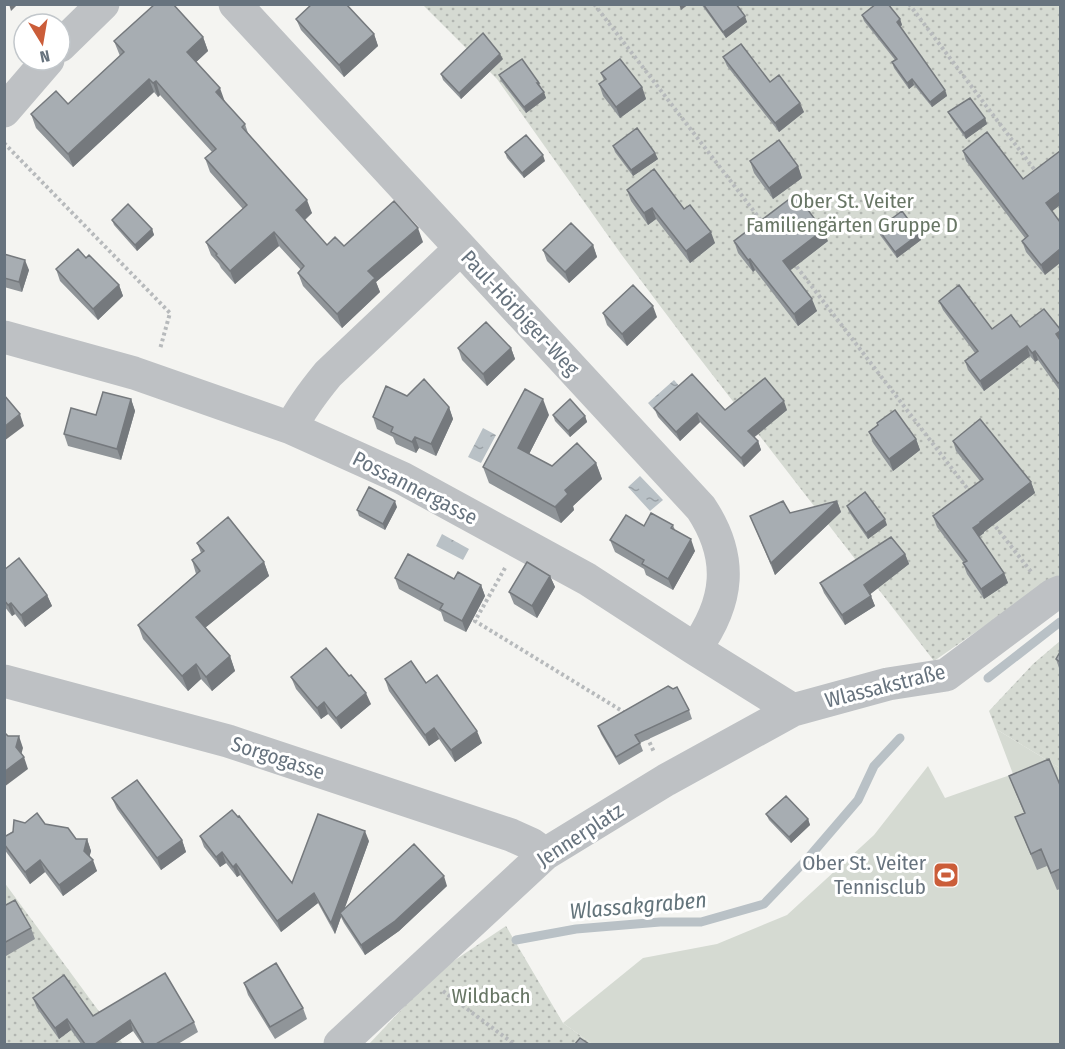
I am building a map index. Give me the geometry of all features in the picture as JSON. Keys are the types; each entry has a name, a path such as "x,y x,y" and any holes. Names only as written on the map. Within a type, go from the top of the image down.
{"street":[{"path":"72,34 103,4"},
{"name":"Paul-Hörbiger-Weg","path":"235,4 701,508 717,538 724,575 722,595 713,619 694,649"},
{"path":"4,111 38,72"},
{"path":"291,428 310,396 328,374 460,249"},
{"name":"Possannergasse","path":"4,337 134,373 291,428 402,478 587,579 793,710"},
{"name":"Wlassakstraße","path":"793,710 888,684 946,675 1057,593"},
{"name":"Sorgogasse","path":"4,681 228,741 511,835 531,844 545,854"},
{"name":"Jennerplatz","path":"340,1044 545,854 666,780 793,710"}],"path":[{"path":"594,4 765,225"},
{"path":"909,4 1039,176"},
{"path":"4,143 170,313 152,379"},
{"path":"787,254 976,501"},
{"path":"991,520 1042,586 1057,593"},
{"path":"519,542 475,621 630,716"},
{"path":"645,732 666,780"},
{"path":"417,972 514,1044"}],"green space":[{"name":"Ober St. Veiter Familiengärten Gruppe D","path":"423,5 1060,5 1060,575 934,661 621,254 497,79"},
{"path":"1060,641 1060,768 996,729 989,711 1033,664"},
{"name":"Ober St. Veiter Tennisclub","path":"996,729 1060,768 1060,1044 592,1044 563,1023 643,958 717,944 787,915 874,835 928,766 945,798 1013,774"},
{"path":"4,882 123,1044 5,1044"},
{"name":"Wildbach","path":"506,926 563,1023 592,1044 369,1044 437,972"}],"water":[{"path":"674,380 681,388 655,411 648,403"},
{"path":"483,428 496,435 481,463 468,457"},
{"path":"640,476 663,500 650,511 628,487"},
{"path":"442,534 469,549 463,560 436,546"}],"building":[{"path":"155,4 173,4 203,37 187,52 220,88 216,92 245,124 242,127 307,200 296,210 327,245 335,237 344,246 394,201 418,228 368,271 375,278 337,314 298,273 304,266 274,232 230,271 216,255 206,242 247,205 205,158 216,149 156,81 153,83 149,79 68,154 31,114 56,91 68,104 124,52 114,41"},
{"path":"312,4 346,4 374,34 339,65 296,19"},
{"path":"703,4 736,4 745,16 723,32"},
{"path":"876,4 888,4 900,19 897,22 945,90 930,102 912,79 907,83 892,62 897,59 862,15"},
{"path":"483,33 500,54 459,93 441,74"},
{"path":"741,44 770,82 779,75 800,103 775,123 723,57"},
{"path":"522,59 544,92 524,107 499,75"},
{"path":"620,59 642,87 616,107 599,84 606,79 601,73"},
{"path":"970,98 985,118 964,133 948,112"},
{"path":"637,128 655,153 631,170 613,146"},
{"path":"987,132 1023,179 1060,151 1060,192 1046,203 1060,222 1060,249 1041,265 1022,241 1028,236 963,151"},
{"path":"526,135 543,155 522,173 505,152"},
{"path":"779,140 798,166 769,188 750,161"},
{"path":"654,169 684,209 690,205 711,232 686,251 652,208 644,213 627,190"},
{"path":"796,194 823,230 783,261 812,299 794,314 734,241"},
{"path":"128,204 152,229 135,245 112,220"},
{"path":"902,211 919,234 895,252 878,229"},
{"path":"571,223 593,245 565,272 543,250"},
{"path":"78,249 86,258 89,255 119,285 93,309 56,269"},
{"path":"4,254 25,260 19,282 4,278"},
{"path":"633,285 653,306 622,334 603,313"},
{"path":"959,285 992,329 1011,315 1020,327 1044,309 1060,329 1056,334 1060,340 1060,382 1058,383 1035,351 1032,353 1027,346 980,381 965,361 978,351 939,301"},
{"path":"486,322 511,348 483,374 458,348"},
{"path":"692,374 725,410 765,378 784,401 748,431 758,441 741,458 697,413 676,432 654,408"},
{"path":"424,379 449,407 431,444 415,437 412,442 391,432 393,427 373,417 386,386 407,396"},
{"path":"525,389 543,399 518,448 552,466 577,443 596,463 565,490 568,494 555,507 483,467"},
{"path":"103,392 131,399 117,449 64,434 71,408 96,415"},
{"path":"4,395 20,414 4,427"},
{"path":"570,399 585,416 568,431 553,415"},
{"path":"895,410 916,439 889,459 869,432"},
{"path":"980,419 1031,482 973,528 1004,573 981,589 963,563 967,561 933,516 983,479 953,441"},
{"path":"369,487 395,501 383,524 357,510"},
{"path":"865,492 885,519 866,533 847,506"},
{"path":"783,501 790,513 837,501 771,563 750,516"},
{"path":"651,513 673,525 671,528 691,539 668,579 642,564 644,560 610,540 626,515 644,526"},
{"path":"228,517 264,562 196,617 230,656 206,677 196,664 182,676 138,625 200,571 192,560 204,551 197,543"},
{"path":"891,537 905,554 864,585 871,596 842,615 820,583"},
{"path":"408,554 454,579 458,572 481,585 462,621 440,609 443,604 395,578"},
{"path":"19,558 47,595 21,615 11,603 8,605 4,600 4,570"},
{"path":"527,562 550,576 532,606 509,592"},
{"path":"326,648 366,693 336,718 324,702 317,708 291,677"},
{"path":"411,661 426,683 437,675 477,731 451,750 434,728 425,735 385,679"},
{"path":"668,686 673,689 677,687 689,710 635,735 640,743 616,757 598,726"},
{"path":"4,732 8,736 19,736 16,747 24,757 4,772"},
{"path":"1049,759 1060,785 1060,869 1051,873 1041,849 1031,854 1015,817 1025,813 1009,776"},
{"path":"137,780 182,840 157,858 112,798"},
{"path":"786,796 808,819 789,837 766,814"},
{"path":"232,810 292,883 318,814 365,831 331,923 314,893 277,921 236,864 233,867 222,852 216,857 200,836"},
{"path":"37,813 45,824 68,828 76,839 87,839 84,851 93,860 59,885 40,860 25,872 4,844 4,837 13,832 14,820 25,823"},
{"path":"414,844 444,876 395,921 361,945 340,913"},
{"path":"15,900 31,928 4,943 4,906"},
{"path":"276,963 303,1008 270,1027 244,983"},
{"path":"165,973 194,1022 156,1044 144,1044 130,1020 95,1044 85,1044 67,1019 55,1028 33,998 64,975 93,1016"},
{"path":"580,1038 589,1044 575,1044"}],"waterway":[{"name":"Wlassakgraben","path":"988,678 1060,622"},
{"name":"Wlassakgraben","path":"516,940 576,929 660,922 701,922 764,904 809,857 858,800 874,766 900,738"}],"place":[{"name":"Ober St. Veiter Tennisclub","path":"946,875"}]}
